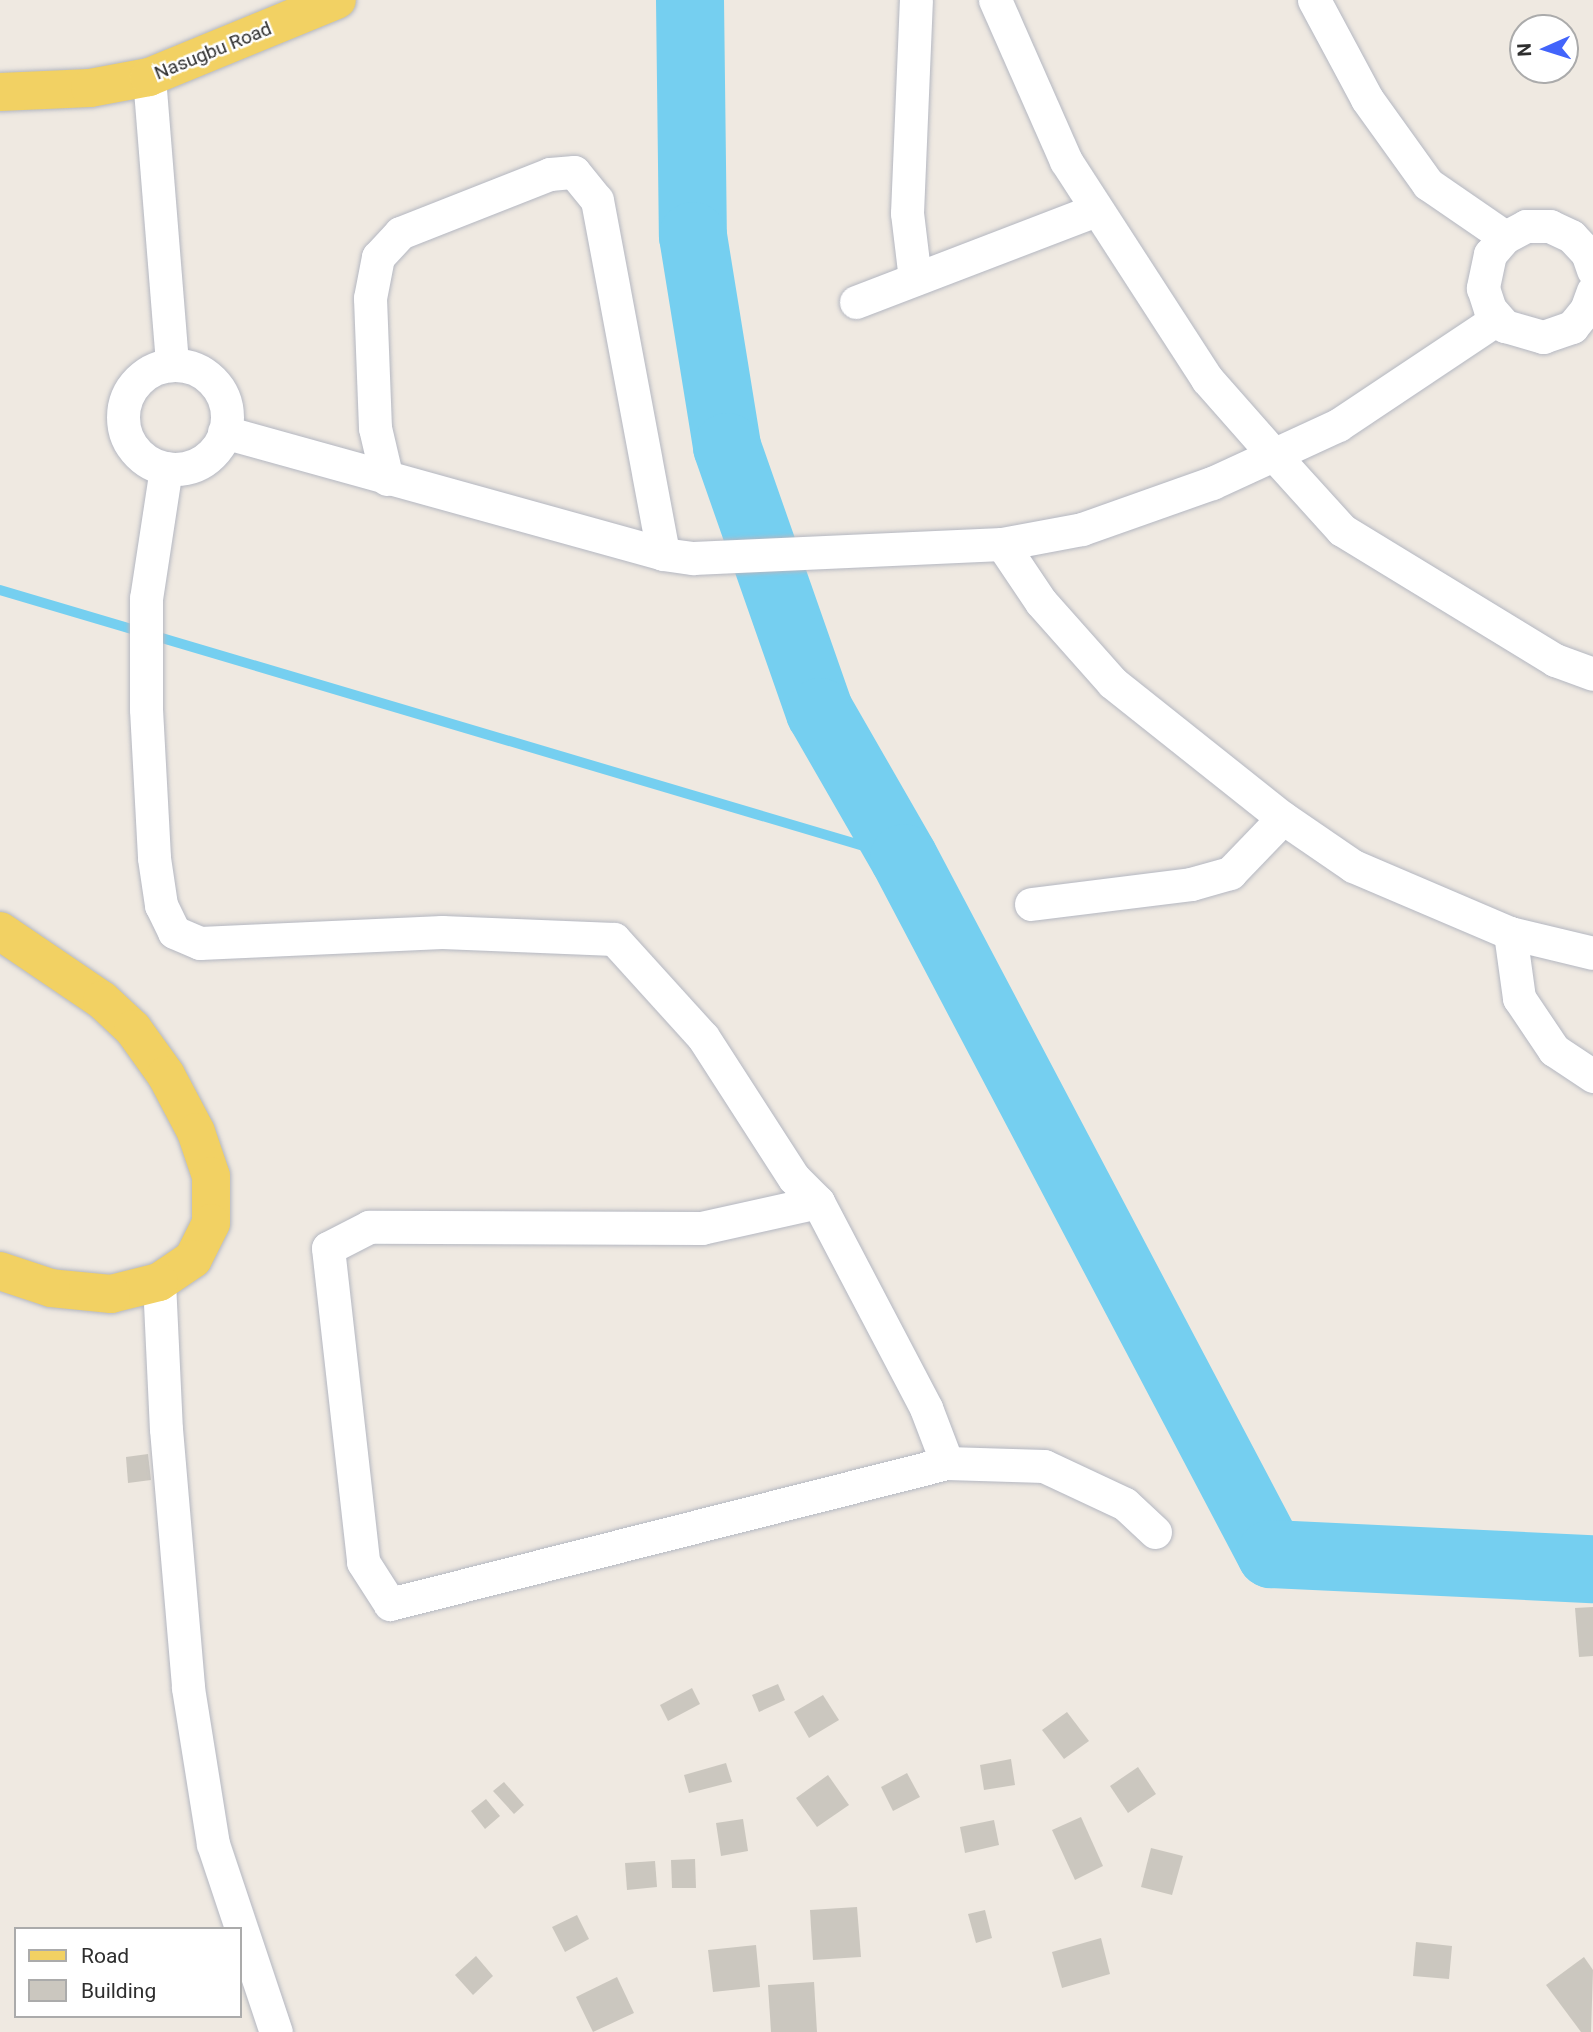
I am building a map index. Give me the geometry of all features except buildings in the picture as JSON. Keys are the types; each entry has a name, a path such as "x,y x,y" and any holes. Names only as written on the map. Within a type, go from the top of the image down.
{"main road":[{"name":"Nasugbu Road","path":"0,92 90,88 149,77 337,0"},
{"path":"0,931 102,1000 133,1029 166,1075 196,1132 211,1176 211,1223 193,1259 159,1282 111,1294 51,1288 0,1272"}],"street":[{"path":"915,279 907,213 916,0"},
{"path":"995,0 1066,161 1207,379 1274,455 1342,530 1555,660 1593,674"},
{"path":"1314,0 1367,99 1428,184 1505,237"},
{"path":"149,77 172,365"},
{"path":"387,479 375,428 370,311 378,257 400,233 550,174 574,172 597,200 678,556"},
{"path":"856,302 1097,210"},
{"path":"1588,313 1563,332 1544,337 1513,331 1497,319 1486,299 1483,276 1490,254 1505,237 1526,226 1561,230 1580,244 1593,270"},
{"path":"224,432 387,479 678,556 811,554 1002,544 1082,529 1212,483 1274,455 1338,425 1497,319"},
{"path":"172,365 194,369 212,381 223,399 224,432 206,459 184,469 166,468 145,460 133,448 126,434 123,411 137,382 157,368 172,365"},
{"path":"166,468 146,598 146,709 154,858 161,905 174,932 200,943 442,932 614,939 703,1037 794,1178 818,1202 926,1408 947,1463"},
{"path":"1002,544 1041,602 1113,683 1283,818 1353,866 1510,933 1593,953"},
{"path":"1031,904 1191,884 1230,873 1283,818"},
{"path":"1510,933 1519,998 1554,1050 1593,1076"},
{"path":"818,1202 702,1228 369,1227 328,1248 363,1562 390,1604 947,1463 1044,1466 1125,1504 1155,1532"},
{"path":"159,1282 188,1688 213,1844 241,1927"},
{"path":"242,1931 276,2032"}],"waterway":[{"path":"690,0 693,236 727,447 820,712 904,858 1271,1554 1593,1569"},
{"path":"0,590 904,858"}]}
